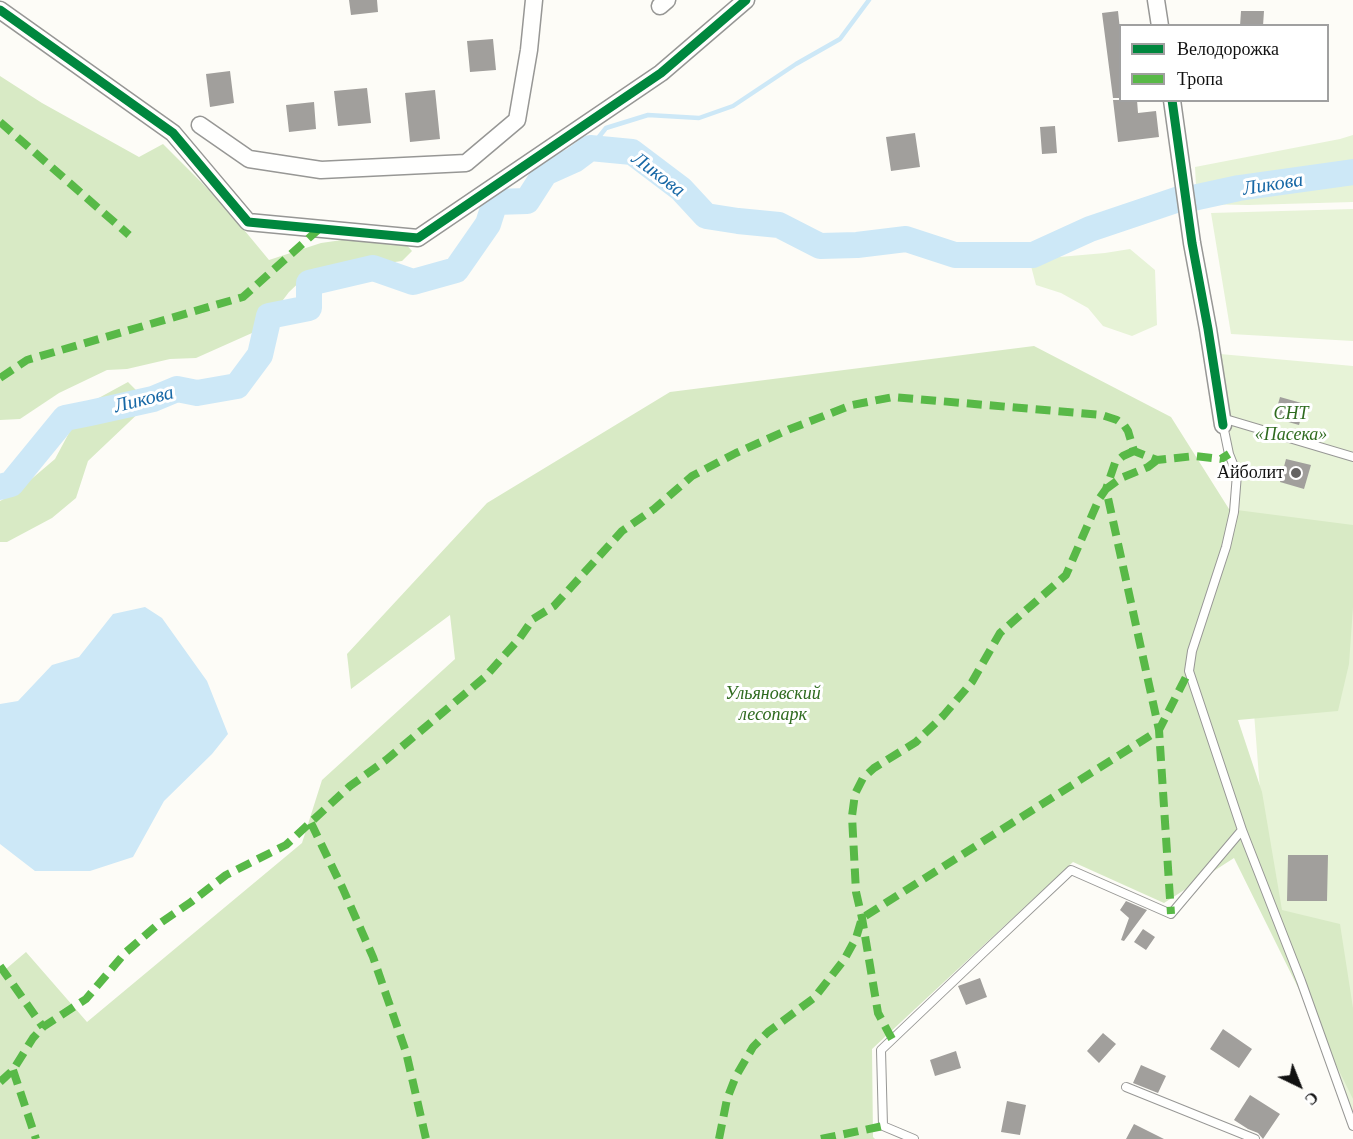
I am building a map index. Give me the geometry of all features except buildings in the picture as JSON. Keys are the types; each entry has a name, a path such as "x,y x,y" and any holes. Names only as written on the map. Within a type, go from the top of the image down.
{"street":[{"path":"200,125 249,159 321,170 466,163 517,120 529,50 534,0"},
{"path":"0,10 173,133 248,222 418,238 661,73 746,0"},
{"path":"1156,0 1160,24"},
{"path":"1172,102 1192,243 1222,422"}],"lane":[{"path":"1353,457 1222,422 1229,454 1237,474 1234,512 1226,548 1192,651 1189,671 1242,830 1301,981 1353,1126"},
{"path":"914,1139 883,1126 881,1050 993,943 1071,870 1172,914 1242,830"},
{"path":"1126,1087 1255,1139"}],"green space":[{"path":"0,76 42,103 139,157 163,144 221,202 269,260 321,243 349,239 405,243 412,251 402,261 359,267 326,267 305,277 289,292 261,329 196,358 170,359 127,369 107,370 59,393 20,419 0,420"},
{"path":"1353,135 1353,202 1197,204 1195,167"},
{"path":"1353,209 1353,341 1231,334 1211,213"},
{"path":"1130,249 1155,270 1157,325 1132,336 1103,326 1088,308 1061,293 1036,285 1031,266 1048,258"},
{"name":"Ульяновский лесопарк","path":"1034,346 1171,417 1229,509 1353,525 1353,607 1349,664 1338,711 1238,720 1262,792 1282,910 1340,924 1353,1008 1353,1099 1234,858 1164,903 1073,862 872,1049 873,1137 875,1139 0,1139 0,974 26,952 87,1022 302,843 322,780 455,659 450,615 351,689 347,654 487,503 670,392"},
{"name":"СНТ «Пасека»","path":"1220,354 1353,366 1353,1120 1267,880 1242,531"},
{"path":"128,382 146,406 88,461 76,498 52,518 7,542 0,542 0,501 15,493 55,459 70,431 95,400"}],"water":[{"path":"145,607 162,618 207,681 228,734 212,754 164,801 133,857 90,871 35,871 0,844 0,704 18,701 52,665 79,657 113,614"}],"waterway":[{"path":"590,148 606,128 648,115 699,118 733,106 796,64 840,39 869,0"},
{"name":"Ликова","path":"0,487 11,484 65,418 153,399 177,389 197,393 237,386 260,355 269,316 309,308 309,283 373,268 413,282 456,270 488,224 495,202 527,201 545,173 574,160 590,148 632,152 681,189 706,216 779,225 820,246 857,245 906,239 955,255 1033,255 1090,229 1179,199"},
{"name":"Ликова","path":"1193,198 1239,188 1353,172"}],"marked path":[{"path":"0,122 129,235"},
{"path":"0,378 27,360 243,297 319,229"},
{"path":"0,1082 13,1070 33,1038 43,1027 86,999 125,953 156,926 226,875 286,845 350,786 386,760 485,677 519,639 533,619 554,606 622,531 654,509 692,476 736,453 852,405 893,397 1102,415 1124,425 1134,451 1157,460 1195,456 1221,459 1229,454"},
{"path":"892,1039 878,1013 856,892 852,816 855,794 863,778 874,768 916,742 943,716 972,682 1000,633 1066,575 1099,499 1106,489 1115,463 1134,451"},
{"path":"1157,460 1148,467 1121,478 1106,489 1159,730 1171,914"},
{"path":"719,1139 727,1099 736,1076 753,1047 768,1032 814,998 844,960 856,938 862,918 1159,730 1189,671"},
{"path":"311,823 373,957 406,1052 426,1139"},
{"path":"0,966 43,1027"},
{"path":"13,1070 36,1139"},
{"path":"821,1139 883,1126"}],"cycle path":[{"path":"0,10 173,133 248,222 418,238 661,73 746,0"},
{"path":"1172,102 1192,243 1223,425"}],"place":[{"name":"Айболит","path":"1296,473"}]}
